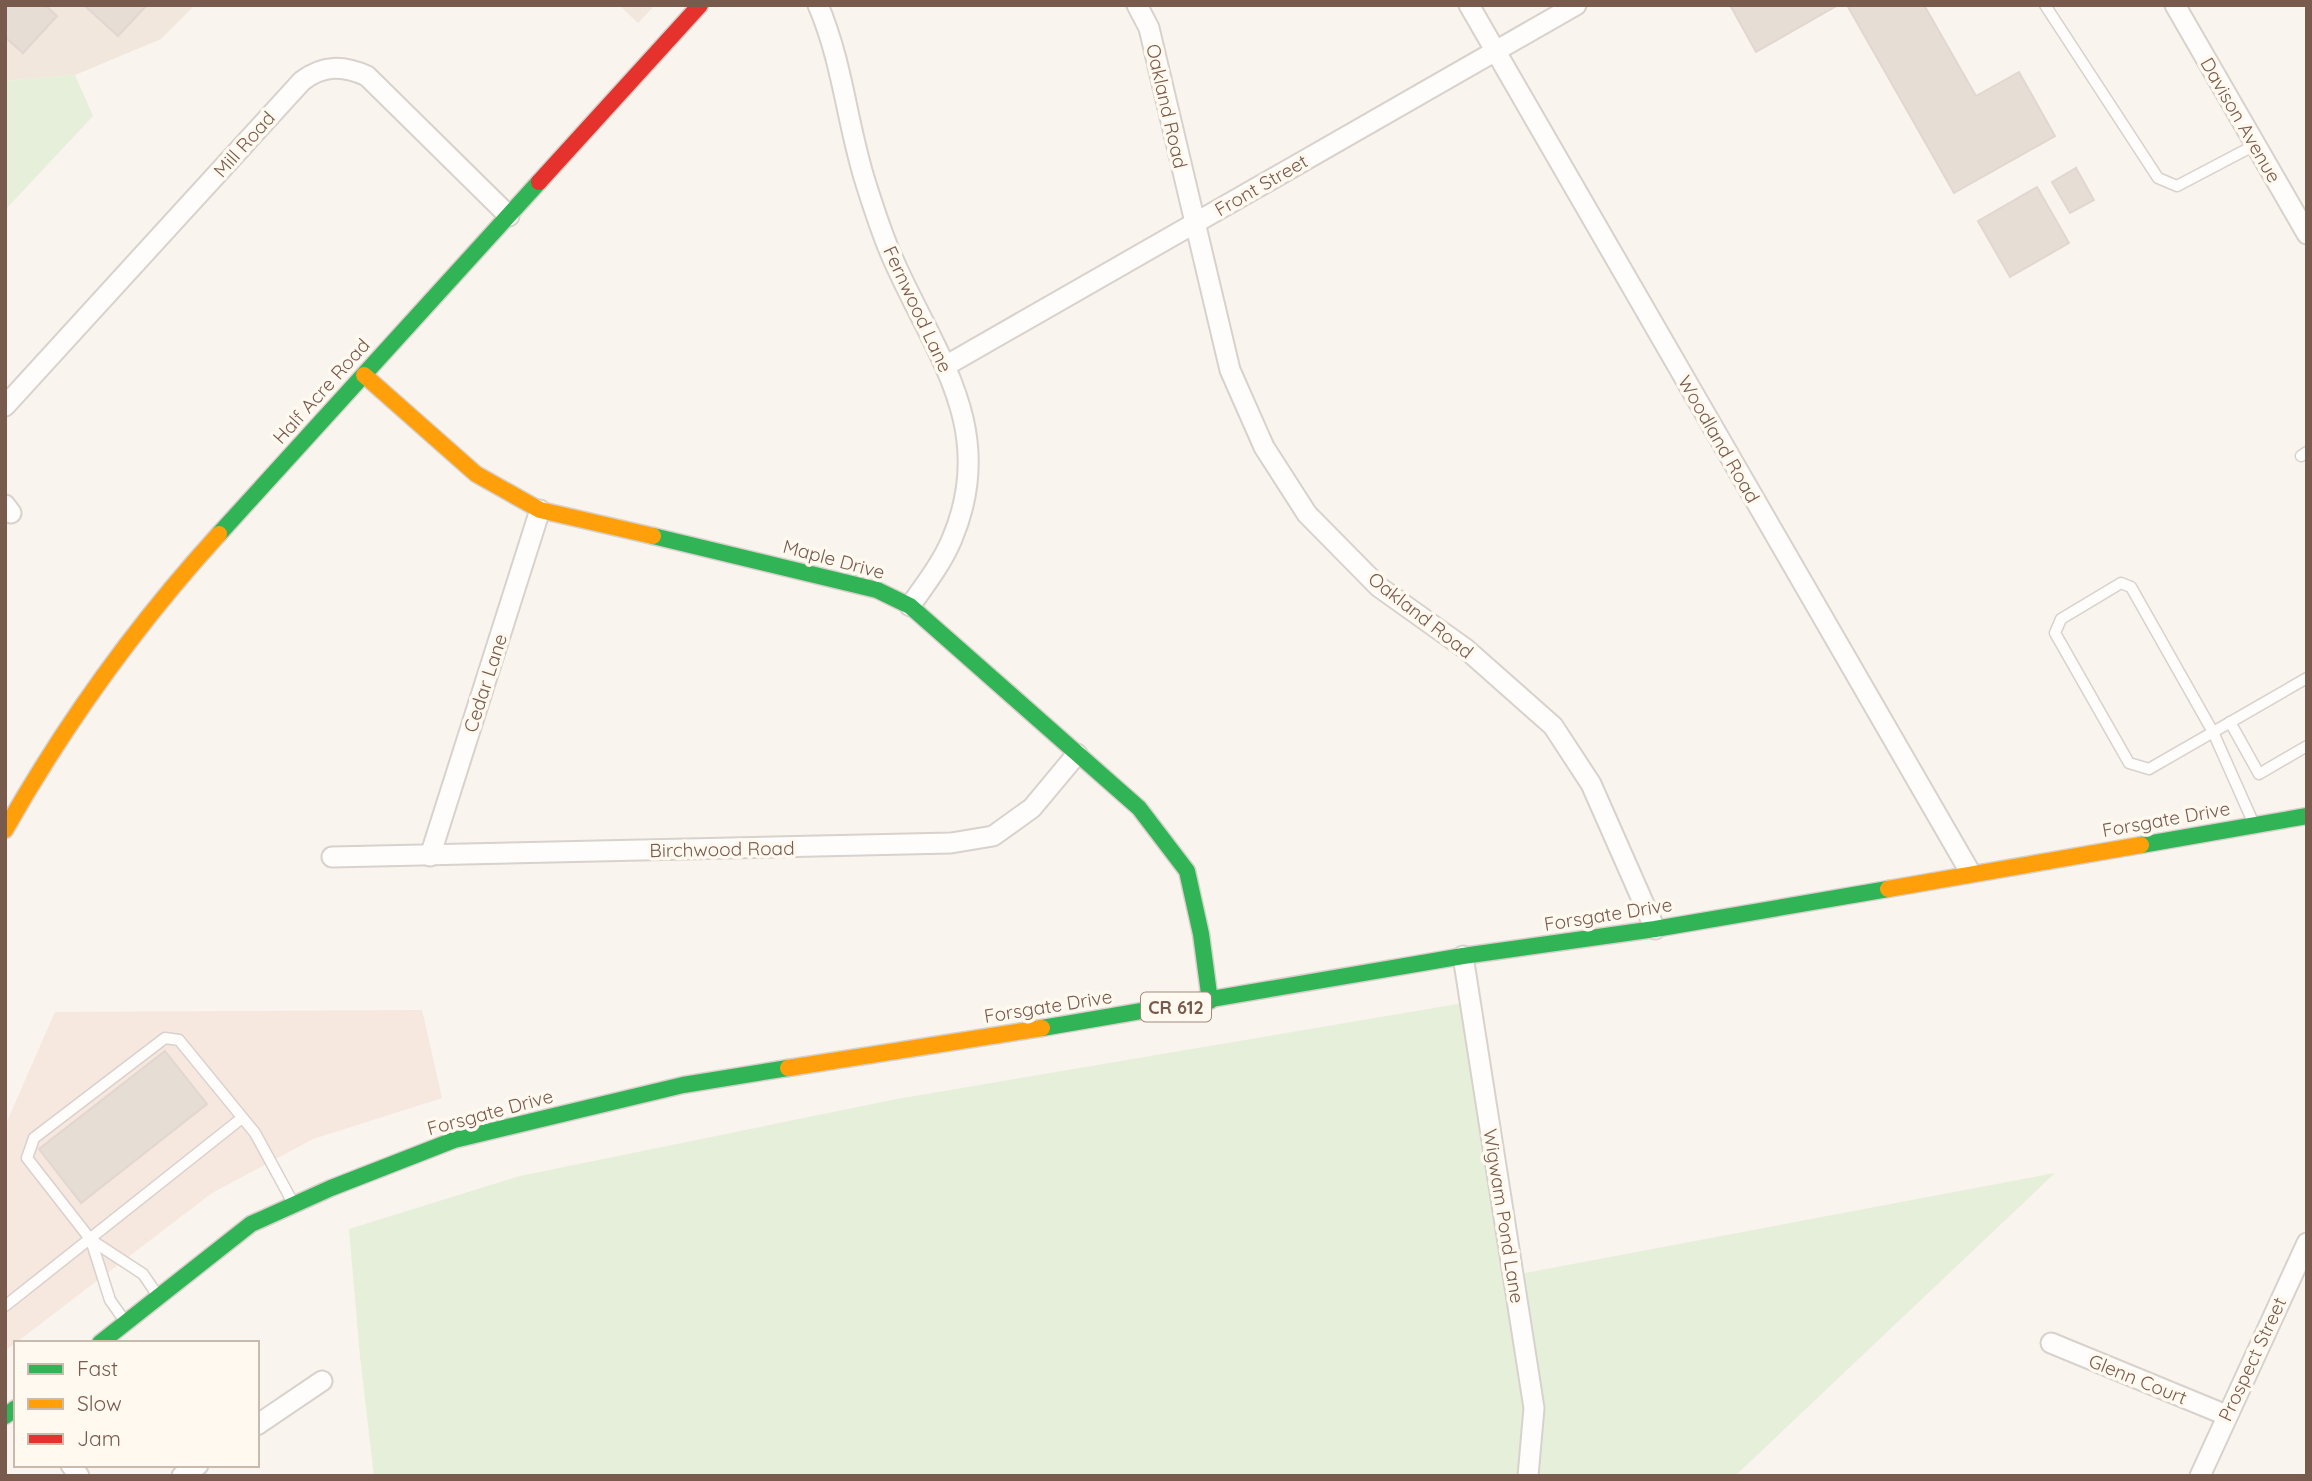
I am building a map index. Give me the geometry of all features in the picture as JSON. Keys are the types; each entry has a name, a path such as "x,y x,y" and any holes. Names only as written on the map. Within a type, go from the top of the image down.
{"main road":[{"name":"Half Acre Road","path":"5,830 56,742 125,644 198,557 509,216 690,9"},
{"name":"Maple Drive","path":"364,375 476,474 540,510 825,576 877,590 911,606 1139,808 1187,871 1201,934 1210,1001"},
{"name":"Forsgate Drive","path":"102,1341 251,1224 293,1205 454,1140 683,1085 1210,1001 1463,956 1655,929 1970,872 2307,816"}],"street":[{"name":"Fernwood Lane","path":"818,5 836,50 865,182 892,259 947,365 962,409 967,448 965,494 952,538 911,606"},
{"name":"Oakland Road","path":"1137,5 1149,28 1230,370 1264,447 1307,514 1380,587 1466,649 1553,726 1591,784 1655,929"},
{"name":"Woodland Road","path":"1469,5 1970,872"},
{"name":"Front Street","path":"947,365 1576,5"},
{"name":"Davison Avenue","path":"2175,5 2307,234"},
{"name":"Mill Road","path":"5,406 302,81 313,73 337,67 367,76 509,216"},
{"name":"Cedar Lane","path":"430,856 540,510"},
{"name":"Birchwood Road","path":"332,857 951,843 993,836 1032,808 1077,754"},
{"name":"Wigwam Pond Lane","path":"1463,956 1534,1408 1528,1476"},
{"name":"Prospect Street","path":"2200,1476 2307,1243"},
{"name":"Glenn Court","path":"2050,1343 2226,1415"},
{"path":"259,1424 322,1381"}],"lane":[{"path":"2045,5 2158,178 2177,186 2255,145"},
{"path":"2255,825 2213,732 2131,587 2121,583 2061,619 2055,633 2129,763 2149,769 2213,732 2230,722 2307,678"},
{"path":"2230,722 2259,774 2307,746"},
{"path":"158,1297 143,1274 91,1240 27,1158 34,1138 165,1038 179,1040 255,1133 293,1205"},
{"path":"5,1306 242,1118"},
{"path":"91,1240 110,1300 126,1322"}],"shaded area":[{"path":"5,5 195,5 161,39 75,75 5,81"},
{"path":"619,5 655,5 638,23"},
{"path":"422,1010 442,1098 313,1139 212,1193 18,1341 14,1341 5,1351 5,1126 55,1012"}],"green space":[{"path":"75,75 93,116 5,210 5,81"},
{"path":"1475,1001 1520,1274 2055,1173 1735,1476 374,1476 349,1229 520,1176 897,1099"}],"building":[{"path":"5,5 45,5 57,16 23,53 5,37"},
{"path":"84,5 147,5 118,36"},
{"path":"1730,5 1838,5 1756,52"},
{"path":"1847,5 1924,5 1976,96 2019,72 2055,136 1954,193"},
{"path":"2076,168 2094,200 2070,213 2052,182"},
{"path":"2037,187 2069,243 2010,277 1978,221"},
{"path":"165,1051 207,1104 81,1203 39,1149"}],"traffic: fast":[{"path":"219,534 539,182"},
{"path":"653,536 877,590 910,606 1139,808 1187,871 1201,934 1210,1001"},
{"path":"2141,845 2307,816"},
{"path":"1042,1028 1463,956 1655,929 1888,889"},
{"path":"103,1341 251,1224 331,1188 454,1140 683,1085 788,1068"},
{"path":"5,1416 14,1409"}],"traffic: slow":[{"path":"364,375 476,474 540,510 653,536"},
{"path":"5,830 77,713 159,603 219,534"},
{"path":"1888,889 2141,845"},
{"path":"788,1068 1042,1028"}],"traffic: jam":[{"path":"539,182 700,5"}]}
